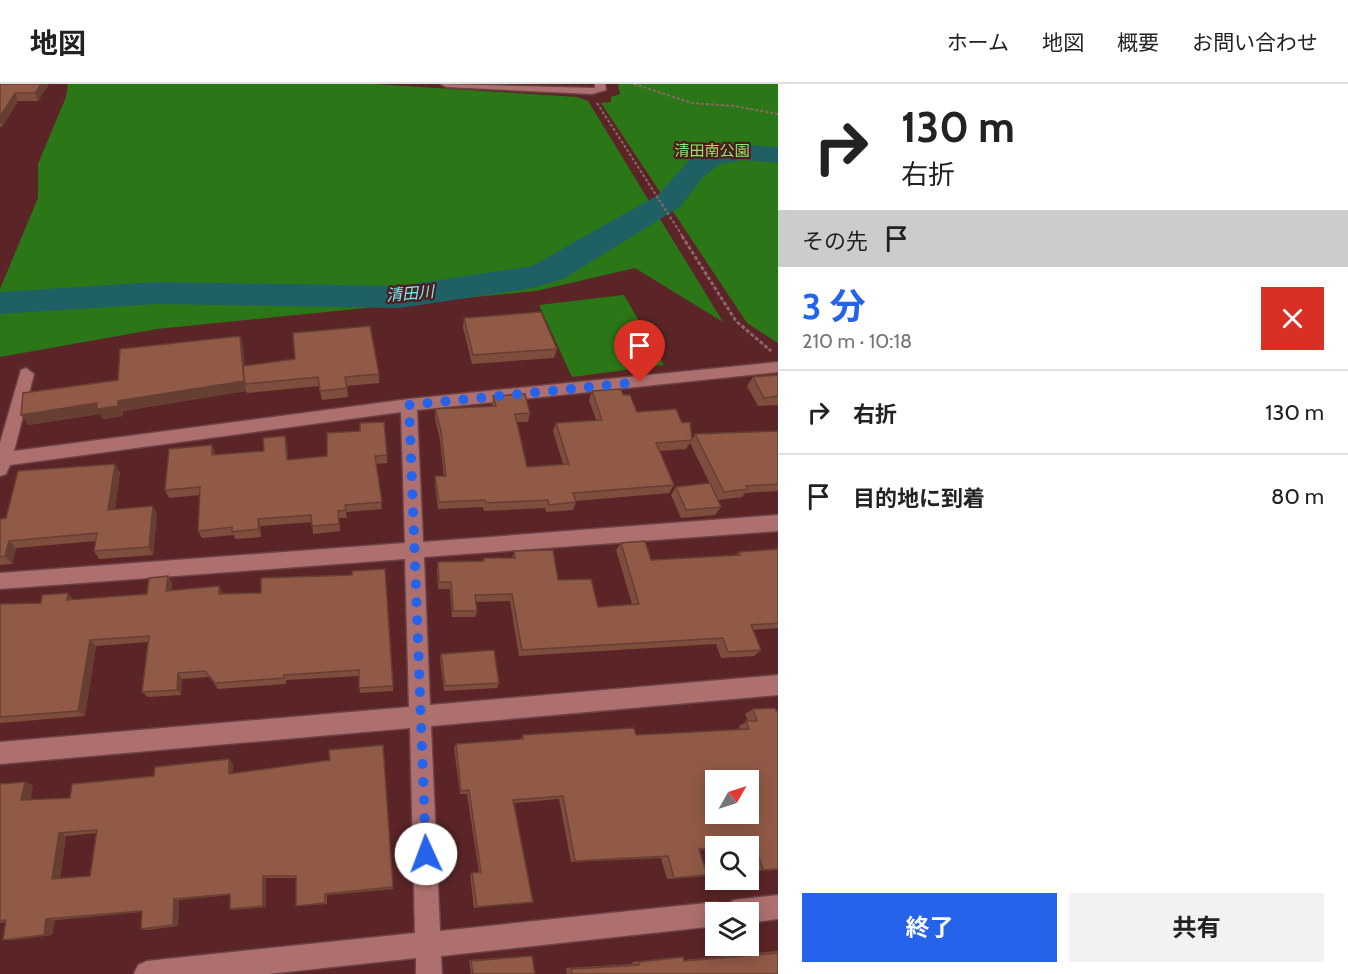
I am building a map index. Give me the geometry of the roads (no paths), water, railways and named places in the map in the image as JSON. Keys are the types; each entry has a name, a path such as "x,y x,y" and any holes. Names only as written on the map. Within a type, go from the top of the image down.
{"street":[{"path":"446,84 592,92 601,90 600,84"},
{"path":"26,374 2,464 409,405 778,368"},
{"path":"409,405 422,718 429,974"},
{"path":"0,581 778,523"},
{"path":"0,753 778,686"},
{"path":"759,909 778,907"},
{"path":"147,974 705,915"}],"waterway":[{"name":"清田川","path":"0,303 157,293 400,297 533,277 551,272 669,201 693,171 710,158 732,152 778,155"}],"park label":[{"name":"清田南公園","path":"712,151"}]}
